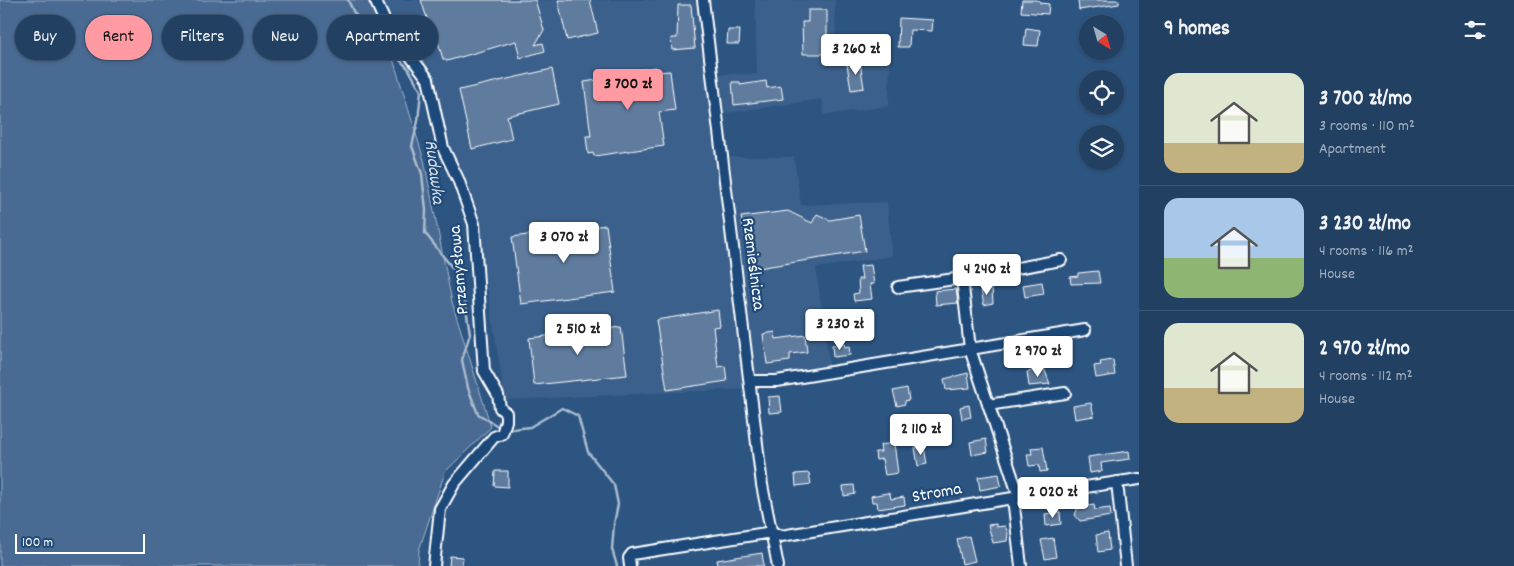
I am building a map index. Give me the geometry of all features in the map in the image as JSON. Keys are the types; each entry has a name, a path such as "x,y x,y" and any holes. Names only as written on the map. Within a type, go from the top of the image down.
{"street":[{"name":"Przemysłowa","path":"375,0 387,26 428,79 443,148 458,179 474,224 484,371 498,395 500,408 498,435"},
{"name":"Rzemieślnicza","path":"703,0 751,380 762,485 778,566"},
{"path":"898,287 962,278 1061,260"},
{"path":"962,278 970,349 1016,497 1021,566"},
{"path":"751,380 777,381 1085,330"},
{"path":"988,405 1064,393"},
{"name":"Przemysłowa","path":"434,566 440,509 454,484 498,435 506,421 506,413 500,408"},
{"name":"Stroma","path":"630,566 629,558 632,554 772,532 781,536 1016,497 1139,479"},
{"path":"1117,482 1126,566"}],"shaded area":[{"path":"0,0 375,0 380,15 327,15 327,60 393,60 424,160 452,302 491,427 445,472 419,550 418,566 0,566"},
{"path":"382,0 699,0 746,389 505,400 477,222 446,144 432,76 420,60 438,60 438,15 388,15"},
{"path":"755,0 835,0 836,52 890,56 889,106 824,115 822,99 720,114 718,74 757,74"},
{"path":"730,157 794,157 801,205 887,202 892,256 816,268 830,371 777,379 753,377"}],"building":[{"path":"421,0 535,0 544,30 535,45 543,43 545,51 520,58 516,41 447,61 443,59 438,42 438,15 426,15"},
{"path":"558,0 590,0 598,33 567,40"},
{"path":"1022,0 1036,0 1040,1 1040,3 1049,4 1048,14 1021,12"},
{"path":"1078,0 1119,0 1119,4 1079,10"},
{"path":"678,5 691,5 695,48 672,50 671,38 677,38"},
{"path":"808,10 827,10 827,54 803,54 802,22 808,22"},
{"path":"899,18 933,20 932,31 910,30 909,47 898,47"},
{"path":"1026,28 1040,30 1038,46 1024,45"},
{"path":"728,30 740,30 739,44 727,44"},
{"path":"860,62 864,88 851,90 847,64"},
{"path":"656,67 657,72 670,71 675,110 659,112 664,146 594,156 593,153 588,154 586,136 591,136 584,82 610,78 610,75"},
{"path":"552,69 559,104 507,116 512,139 472,149 459,90"},
{"path":"766,81 767,88 781,86 783,99 734,105 732,82 740,82 740,85"},
{"path":"788,211 812,223 817,214 830,220 859,215 865,251 752,269 741,217"},
{"path":"606,225 615,292 521,304 512,237"},
{"path":"871,265 874,284 870,284 872,299 854,301 853,294 859,293 858,279 862,279 860,266"},
{"path":"1098,271 1100,283 1071,284 1070,277 1078,276 1078,273"},
{"path":"1042,282 1044,294 1025,297 1023,285"},
{"path":"986,287 992,288 993,303 984,305 981,290"},
{"path":"956,289 958,303 936,305 935,291"},
{"path":"718,310 720,326 713,327 718,367 725,366 727,381 667,390 656,320"},
{"path":"621,327 627,375 534,385 529,338"},
{"path":"775,332 776,339 805,335 807,352 790,354 790,361 767,364 763,334"},
{"path":"844,344 845,347 849,346 850,355 833,357 832,345"},
{"path":"1113,360 1115,375 1096,378 1094,366 1101,365 1100,362"},
{"path":"1044,368 1050,384 1029,386 1027,372"},
{"path":"968,373 970,388 946,390 944,379"},
{"path":"907,388 909,400 905,401 905,404 897,406 893,391"},
{"path":"780,396 782,412 769,413 768,397"},
{"path":"1091,403 1094,416 1075,419 1073,406"},
{"path":"969,405 971,417 962,419 960,407"},
{"path":"907,427 914,427 915,436 907,436"},
{"path":"986,439 988,452 972,455 970,442"},
{"path":"894,443 898,473 885,475 882,459 876,460 875,452 881,452 880,445"},
{"path":"924,447 927,464 918,466 915,448"},
{"path":"1043,447 1047,471 1040,472 1039,465 1029,466 1027,454 1032,454 1031,448"},
{"path":"1129,451 1130,459 1101,463 1102,471 1090,473 1088,457"},
{"path":"495,471 508,471 508,487 494,486"},
{"path":"809,473 811,484 796,486 795,474"},
{"path":"999,474 1001,486 980,490 978,477"},
{"path":"854,485 855,494 844,496 843,486"},
{"path":"890,494 891,499 904,497 905,505 878,509 877,502 872,502 871,496"},
{"path":"1094,505 1095,510 1110,508 1111,516 1080,521 1075,515 1078,507"},
{"path":"1060,512 1061,524 1046,526 1045,514"},
{"path":"996,524 996,527 1005,526 1008,533 1007,541 993,543 988,525"},
{"path":"1108,533 1110,550 1098,552 1096,535"},
{"path":"969,536 975,561 962,564 957,539"},
{"path":"1053,538 1056,557 1045,559 1041,540"},
{"path":"762,553 764,566 718,566 717,560"},
{"path":"450,556 463,557 462,566 449,566"}],"waterway":[{"name":"Rudawka","path":"348,0 354,13 408,68 421,91 418,121 412,146 422,174 426,210 425,233 454,270 464,295 470,334 462,360 468,388 478,414 501,428"},
{"name":"Rudawka","path":"505,430 530,427 562,408 578,416 588,452 614,485 618,504 612,549 617,566"}]}
